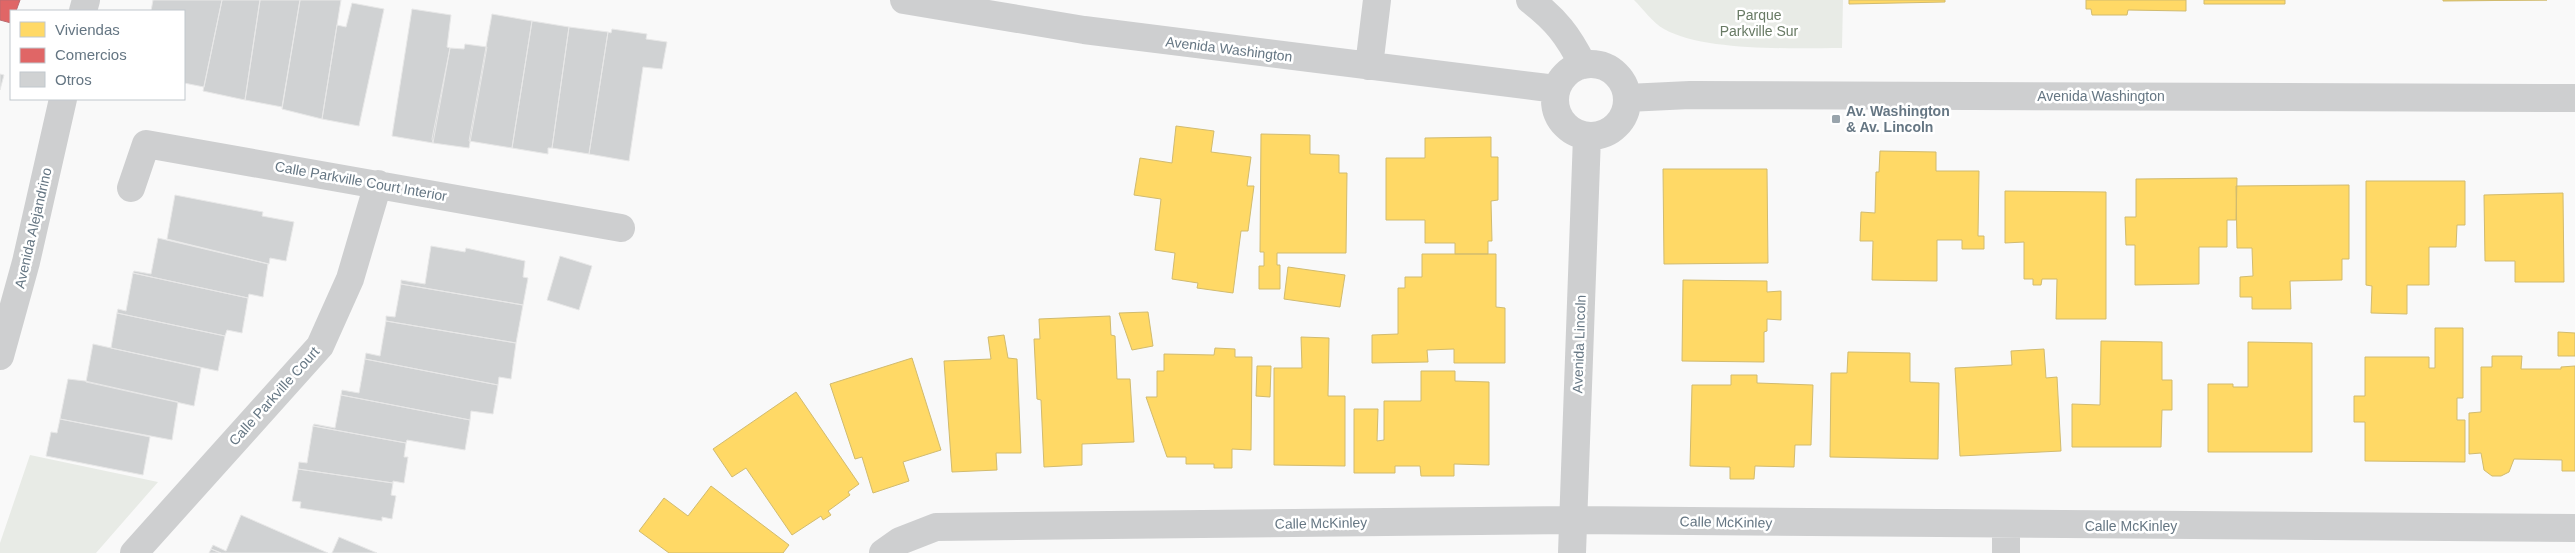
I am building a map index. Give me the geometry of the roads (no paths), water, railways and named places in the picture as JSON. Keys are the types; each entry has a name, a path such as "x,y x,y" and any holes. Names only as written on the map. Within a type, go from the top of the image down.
{"street":[{"name":"Avenida Washington","path":"904,0 1084,30 1556,89"},
{"path":"1369,66 1377,0"},
{"path":"1530,0 1552,17 1570,38 1583,64"},
{"path":"1583,64 1596,64 1608,67 1621,80 1627,98 1626,110 1620,122 1610,130 1599,135 1587,136 1575,132 1564,125 1556,108 1556,89 1562,78 1572,69 1583,64"},
{"name":"Avenida Washington","path":"1627,98 1690,95 2575,98"},
{"name":"Avenida Alejandrino","path":"0,356 26,262 63,100"},
{"name":"Avenida Lincoln","path":"1572,553 1587,136"},
{"name":"Calle Parkville Court Interior","path":"131,188 146,144 621,228"},
{"name":"Calle Parkville Court","path":"134,553 320,346 350,279 378,184"},
{"name":"Calle McKinley","path":"883,553 900,541 936,527 1572,520 2006,526 2575,528"},
{"path":"2006,526 2006,553"}],"place":[{"name":"Av. Washington & Av. Lincoln","path":"1836,119"}],"park label":[{"name":"Parque Parkville Sur","path":"1759,24"}]}
